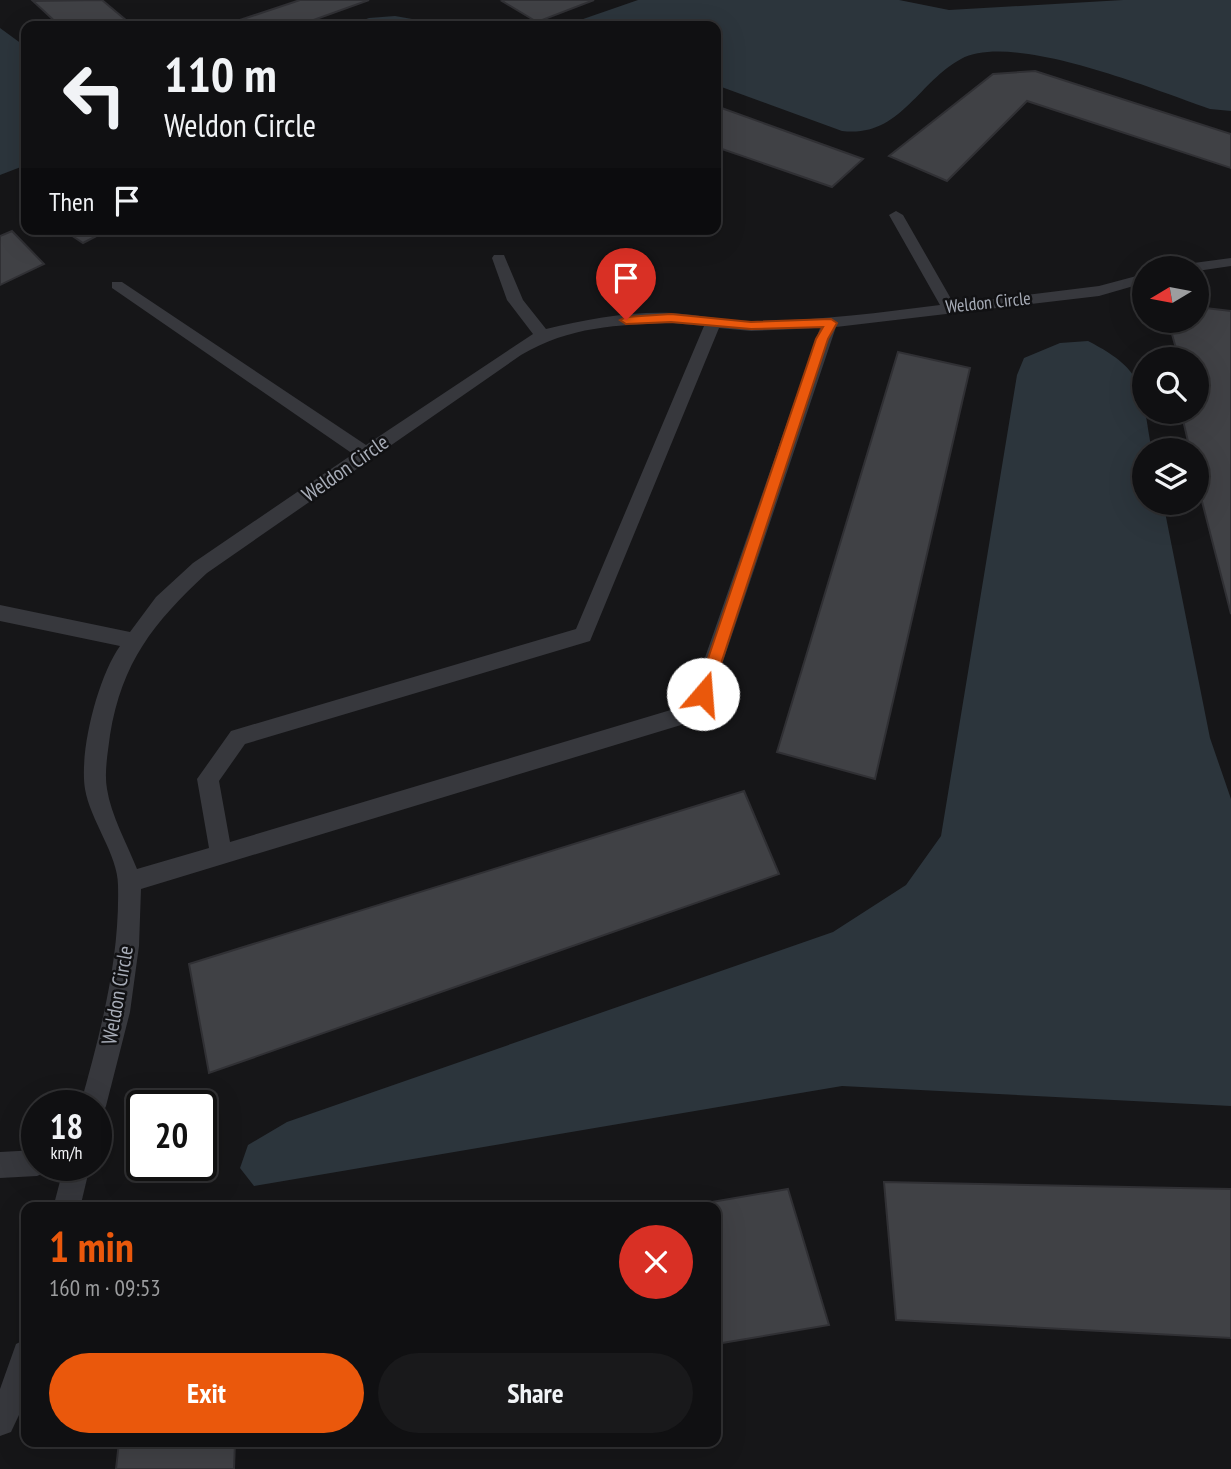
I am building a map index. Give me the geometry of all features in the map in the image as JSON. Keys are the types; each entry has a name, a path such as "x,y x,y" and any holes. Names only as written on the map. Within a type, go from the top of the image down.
{"lane":[{"path":"896,215 948,306"},
{"path":"499,258 503,277 515,303 543,335"},
{"path":"1209,265 1231,262"},
{"name":"Weldon Circle","path":"97,1090 118,1012 127,946 130,882 96,789 97,752 105,705 122,659 163,602 200,568 515,351 543,335 583,325 671,318 713,324 831,323 948,306 1099,291 1132,282"},
{"path":"117,285 366,454"},
{"path":"130,882 681,716 703,694 822,339 831,323"},
{"path":"221,855 208,779 238,737 583,635 713,324"},
{"path":"0,613 135,641"},
{"path":"0,1165 21,1164"},
{"path":"68,1202 73,1181"},
{"path":"0,1421 21,1373"}],"shaded area":[{"path":"638,0 899,0 949,10 1123,0 1231,0 1231,111 1210,109 1084,66 1014,52 984,52 961,59 946,69 894,118 862,131 842,131 721,87 721,21 577,21"},
{"path":"395,16 424,21 361,21"},
{"path":"0,28 21,43 21,167 0,175"},
{"path":"1088,341 1122,362 1132,375 1132,424 1147,424 1150,438 1132,438 1132,515 1166,515 1210,738 1231,799 1231,1106 842,1086 254,1186 240,1168 248,1145 287,1122 833,932 906,885 941,836 1017,375 1024,358 1060,343"}],"building":[{"path":"102,0 127,21 55,21 33,1"},
{"path":"300,0 369,0 311,21 237,21"},
{"path":"505,0 594,0 540,21 502,1"},
{"path":"1035,71 1231,134 1231,168 1027,101 947,181 889,156 993,74"},
{"path":"721,108 863,159 832,187 721,149"},
{"path":"12,231 44,264 0,285 0,236"},
{"path":"71,235 98,235 83,243"},
{"path":"1209,308 1231,311 1231,614 1206,515 1209,515 1209,438 1187,438 1184,424 1209,424 1209,347 1176,347 1172,333 1209,333"},
{"path":"898,352 970,368 875,779 777,752"},
{"path":"744,791 779,874 209,1073 189,964"},
{"path":"884,1182 1231,1189 1231,1338 896,1320"},
{"path":"788,1189 829,1325 721,1343 721,1202 712,1202"},
{"path":"118,1447 235,1447 234,1469 116,1469"}],"route":[{"path":"626,320 671,318 751,326 831,323 822,339 703,694"}]}
